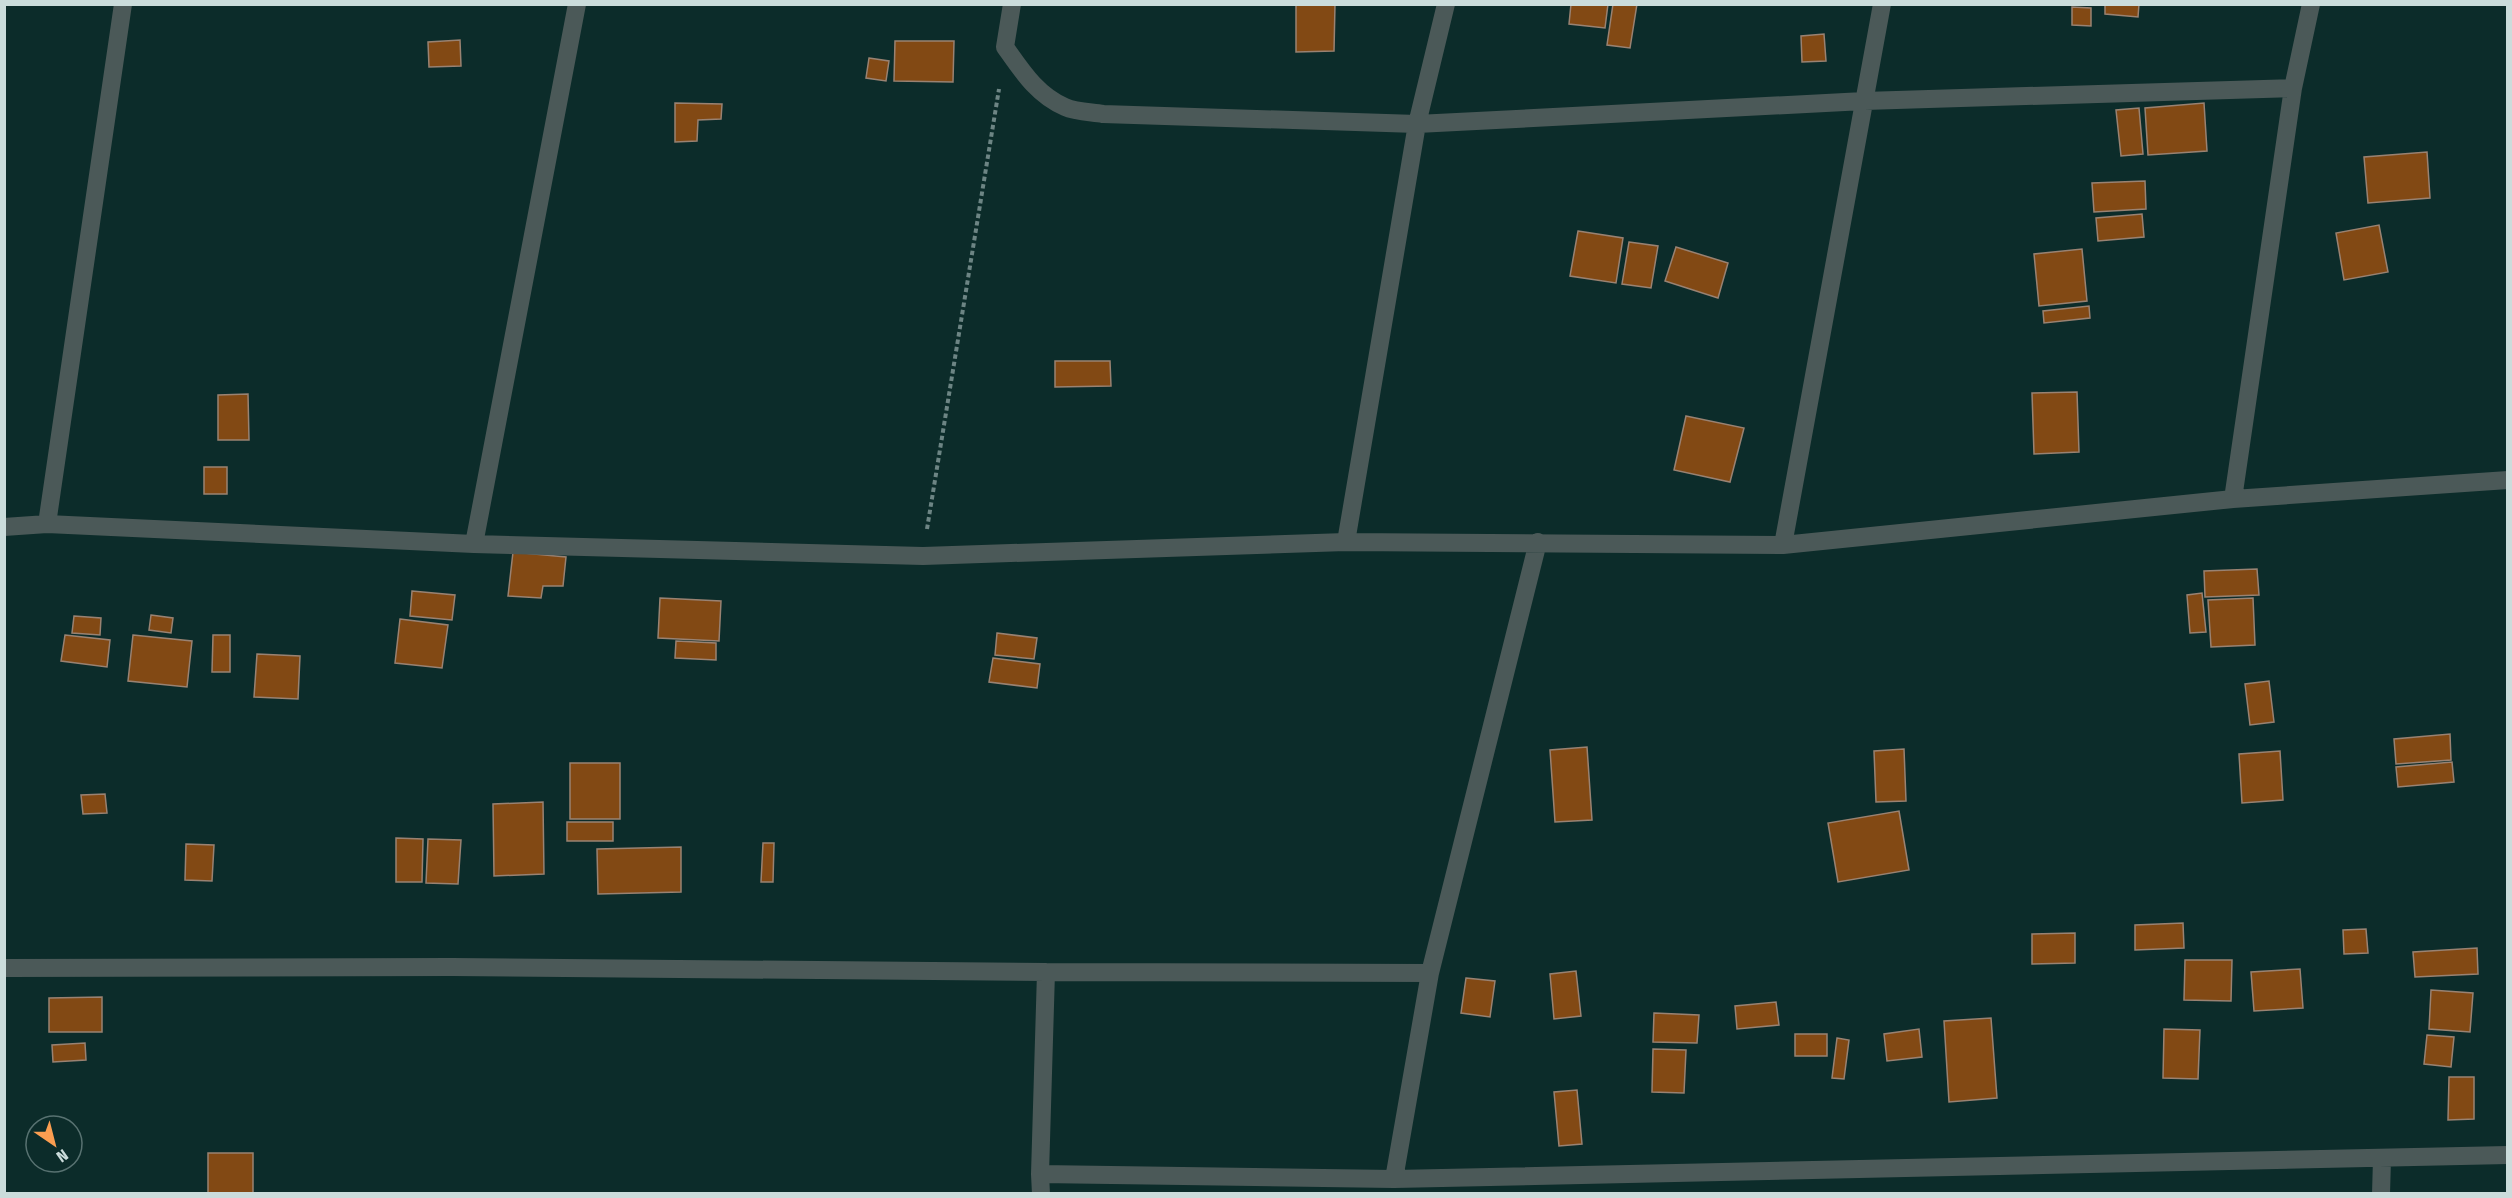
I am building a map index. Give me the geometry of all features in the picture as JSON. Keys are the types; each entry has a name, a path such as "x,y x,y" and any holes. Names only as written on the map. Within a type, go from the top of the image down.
{"street":[{"path":"47,524 123,4"},
{"path":"474,544 577,4"},
{"path":"1011,4 1005,47 1042,94 1067,108 1103,114 1417,124 1864,101 2294,88"},
{"path":"1346,542 1417,124 1446,4"},
{"path":"1783,544 1882,4"},
{"path":"2233,499 2294,88 2310,4"},
{"path":"4,526 47,524 474,544 923,556 1346,542 1783,544 2233,499 2508,480"},
{"path":"1394,1179 1430,973 1538,542"},
{"path":"4,968 452,967 1430,973"},
{"path":"1041,1194 1046,972"},
{"path":"1040,1174 1394,1179 2508,1155"},
{"path":"2381,1194 2382,1159"}],"path":[{"path":"923,556 1005,47"}],"building":[{"path":"1296,4 1335,4 1334,51 1296,52"},
{"path":"1571,4 1608,4 1605,28 1569,24"},
{"path":"1613,4 1637,4 1630,48 1607,45"},
{"path":"2105,4 2139,4 2138,17 2105,14"},
{"path":"2072,7 2091,8 2091,26 2072,25"},
{"path":"1824,34 1826,61 1802,62 1801,36"},
{"path":"460,40 461,66 429,67 428,42"},
{"path":"895,41 954,41 953,82 894,81"},
{"path":"869,58 889,61 886,81 866,78"},
{"path":"675,103 722,104 721,119 698,120 697,141 675,142"},
{"path":"2204,103 2207,151 2148,155 2145,108"},
{"path":"2139,108 2143,154 2121,156 2116,110"},
{"path":"2427,152 2430,198 2368,203 2364,157"},
{"path":"2145,181 2146,209 2094,212 2092,183"},
{"path":"2142,214 2144,237 2098,241 2096,218"},
{"path":"2379,225 2388,272 2344,280 2336,233"},
{"path":"1578,231 1623,238 1616,283 1570,276"},
{"path":"1629,242 1658,246 1651,288 1622,284"},
{"path":"1676,247 1728,263 1718,298 1665,281"},
{"path":"2082,249 2087,301 2039,306 2034,254"},
{"path":"2089,306 2090,318 2044,323 2043,311"},
{"path":"1055,361 1110,361 1111,386 1055,387"},
{"path":"2077,392 2079,452 2034,454 2032,393"},
{"path":"248,394 249,440 218,440 218,395"},
{"path":"1686,416 1744,428 1730,482 1674,470"},
{"path":"204,467 227,467 227,494 204,494"},
{"path":"513,552 566,557 563,586 543,586 541,598 508,596"},
{"path":"2257,569 2259,595 2205,597 2204,571"},
{"path":"412,591 455,595 452,620 410,616"},
{"path":"2202,593 2206,632 2190,633 2187,595"},
{"path":"660,598 721,601 719,641 658,638"},
{"path":"2253,598 2255,645 2211,647 2208,600"},
{"path":"151,615 173,618 171,633 149,630"},
{"path":"74,616 101,618 100,635 72,633"},
{"path":"400,619 448,625 442,668 395,663"},
{"path":"997,633 1037,638 1034,659 995,655"},
{"path":"65,635 110,640 107,667 61,661"},
{"path":"133,635 192,641 187,687 128,681"},
{"path":"213,635 230,635 230,672 212,672"},
{"path":"676,641 716,643 716,660 675,658"},
{"path":"257,654 300,656 298,699 254,697"},
{"path":"993,658 1040,664 1037,688 989,682"},
{"path":"2269,681 2274,722 2250,725 2245,684"},
{"path":"2450,734 2451,760 2396,764 2394,739"},
{"path":"1587,747 1592,820 1555,822 1550,750"},
{"path":"1904,749 1906,801 1876,802 1874,751"},
{"path":"2280,751 2283,800 2242,803 2239,754"},
{"path":"2452,762 2454,782 2398,787 2396,767"},
{"path":"570,763 620,763 620,819 570,819"},
{"path":"105,794 107,813 83,814 81,795"},
{"path":"543,802 544,874 494,876 493,804"},
{"path":"1899,811 1909,870 1838,882 1828,823"},
{"path":"567,822 613,822 613,841 567,841"},
{"path":"396,838 423,839 422,882 396,882"},
{"path":"428,839 461,840 458,884 426,883"},
{"path":"763,843 774,843 773,882 761,882"},
{"path":"186,844 214,845 212,881 185,880"},
{"path":"681,847 681,892 598,894 597,849"},
{"path":"2183,923 2184,948 2135,950 2135,925"},
{"path":"2366,929 2368,953 2344,954 2343,930"},
{"path":"2075,933 2075,963 2032,964 2032,934"},
{"path":"2477,948 2478,974 2415,977 2413,952"},
{"path":"2185,960 2232,960 2231,1001 2184,1000"},
{"path":"2300,969 2303,1008 2254,1011 2251,972"},
{"path":"1576,971 1581,1016 1554,1019 1550,974"},
{"path":"1466,978 1495,981 1490,1017 1461,1013"},
{"path":"2431,990 2473,993 2470,1032 2429,1029"},
{"path":"102,997 102,1032 49,1032 49,998"},
{"path":"1776,1002 1779,1025 1737,1029 1735,1006"},
{"path":"1654,1013 1699,1015 1697,1043 1653,1042"},
{"path":"1991,1018 1997,1098 1949,1102 1944,1021"},
{"path":"1919,1029 1922,1057 1887,1061 1884,1034"},
{"path":"2164,1029 2200,1030 2198,1079 2163,1078"},
{"path":"1795,1034 1827,1034 1827,1056 1795,1056"},
{"path":"2427,1035 2454,1037 2451,1067 2424,1064"},
{"path":"1837,1038 1849,1040 1844,1079 1832,1078"},
{"path":"85,1043 86,1060 53,1062 52,1045"},
{"path":"1653,1049 1686,1050 1684,1093 1652,1092"},
{"path":"2449,1077 2474,1077 2474,1119 2448,1120"},
{"path":"1577,1090 1582,1144 1559,1146 1554,1092"},
{"path":"208,1153 253,1153 253,1194 208,1194"}]}
